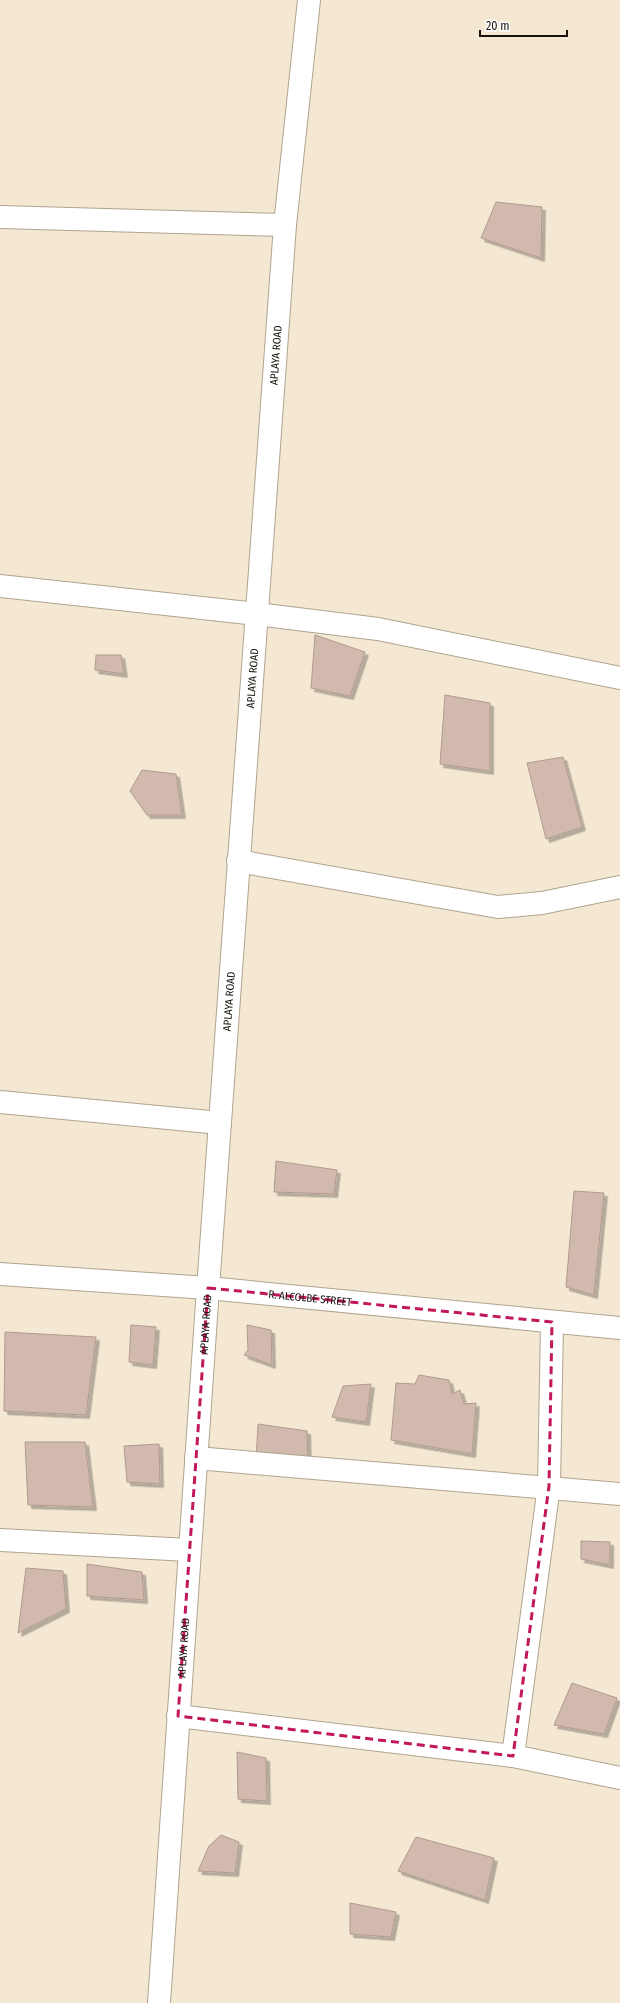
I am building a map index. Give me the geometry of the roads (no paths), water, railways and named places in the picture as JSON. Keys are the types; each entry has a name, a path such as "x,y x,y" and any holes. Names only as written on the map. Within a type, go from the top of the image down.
{"street":[{"name":"APLAYA ROAD","path":"159,2003 189,1550 285,225 309,0"},
{"path":"0,216 285,225"},
{"path":"0,586 257,614 378,629 620,678"},
{"path":"238,861 498,907 542,903 620,887"},
{"path":"0,1102 220,1123"},
{"name":"R. ALCOLBE STREET","path":"0,1274 208,1288 620,1328"},
{"path":"513,1756 549,1486 552,1322"},
{"path":"196,1458 549,1486 620,1494"},
{"path":"0,1540 189,1550"},
{"path":"178,1716 513,1756 620,1778"}]}
